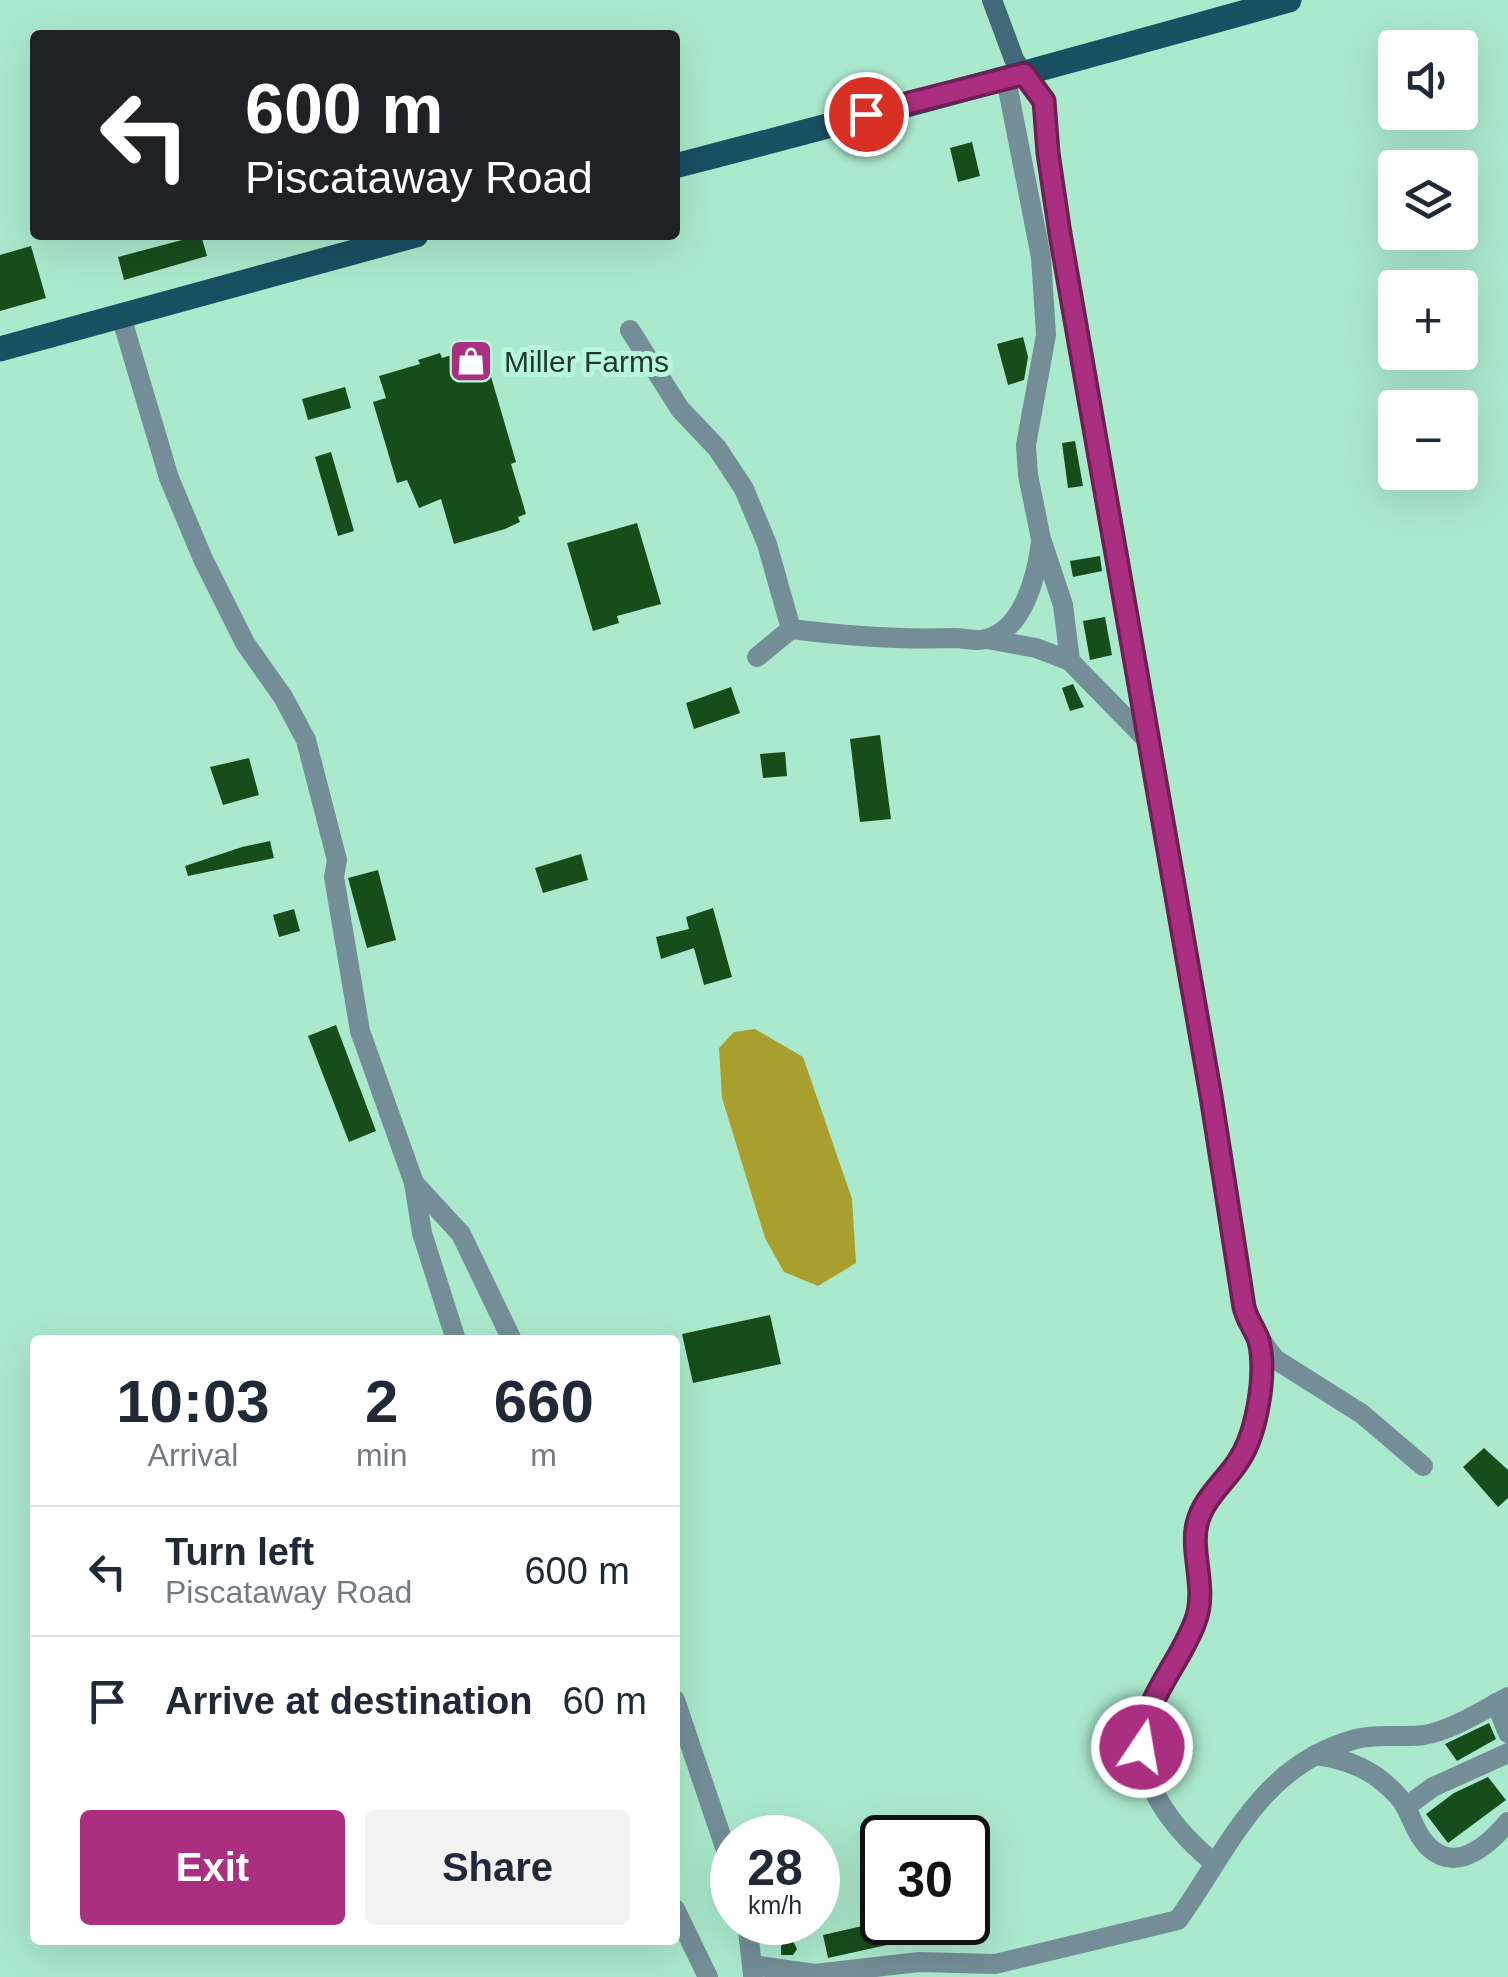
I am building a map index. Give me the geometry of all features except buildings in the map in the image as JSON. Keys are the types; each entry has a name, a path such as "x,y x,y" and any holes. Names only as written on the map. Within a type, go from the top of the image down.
{"main road":[{"path":"680,165 1289,0"},
{"path":"0,350 398,240"}],"street":[{"path":"992,0 1014,59 1041,257 1046,335 1026,445 1028,475 1041,539 1055,574 1070,661"},
{"path":"1015,77 1044,101 1060,234 1230,1208 1246,1320 1275,1359 1362,1414 1423,1466"},
{"path":"121,316 176,494 229,614 297,720 313,762 337,860 334,877 360,1031 414,1182 422,1233 454,1335"},
{"path":"630,330 680,410 717,448 744,488 767,544 791,630"},
{"path":"987,640 1009,625 1026,601 1038,570 1041,539"},
{"path":"758,656 791,630 895,640 987,640 1036,648 1070,661 1148,741"},
{"path":"414,1182 461,1234 510,1335"},
{"path":"1214,1862 1187,1840 1156,1796 1145,1766 1143,1727 1149,1706 1198,1616 1198,1518 1249,1441 1260,1384 1258,1340"},
{"path":"750,1945 753,1971 815,1974 919,1962 995,1964 1178,1920 1214,1862 1280,1777 1314,1754 1357,1738 1424,1734 1502,1700 1508,1733"},
{"path":"680,1711 715,1815"},
{"path":"1406,1806 1433,1787 1508,1753"},
{"path":"1314,1754 1360,1765 1394,1791 1419,1834 1440,1857 1455,1860 1480,1848 1508,1822"},
{"path":"680,1919 708,1977"}],"shaded area":[{"path":"755,1029 803,1057 852,1199 856,1263 818,1286 784,1272 765,1238 722,1098 719,1048 734,1032"}],"place":[{"name":"Miller Farms","path":"471,361"}],"route":[{"path":"866,114 1024,74 1044,101 1060,234 1211,1096 1246,1320 1258,1340 1260,1384 1256,1420 1241,1458 1198,1518 1198,1616 1149,1706 1142,1747"}]}
